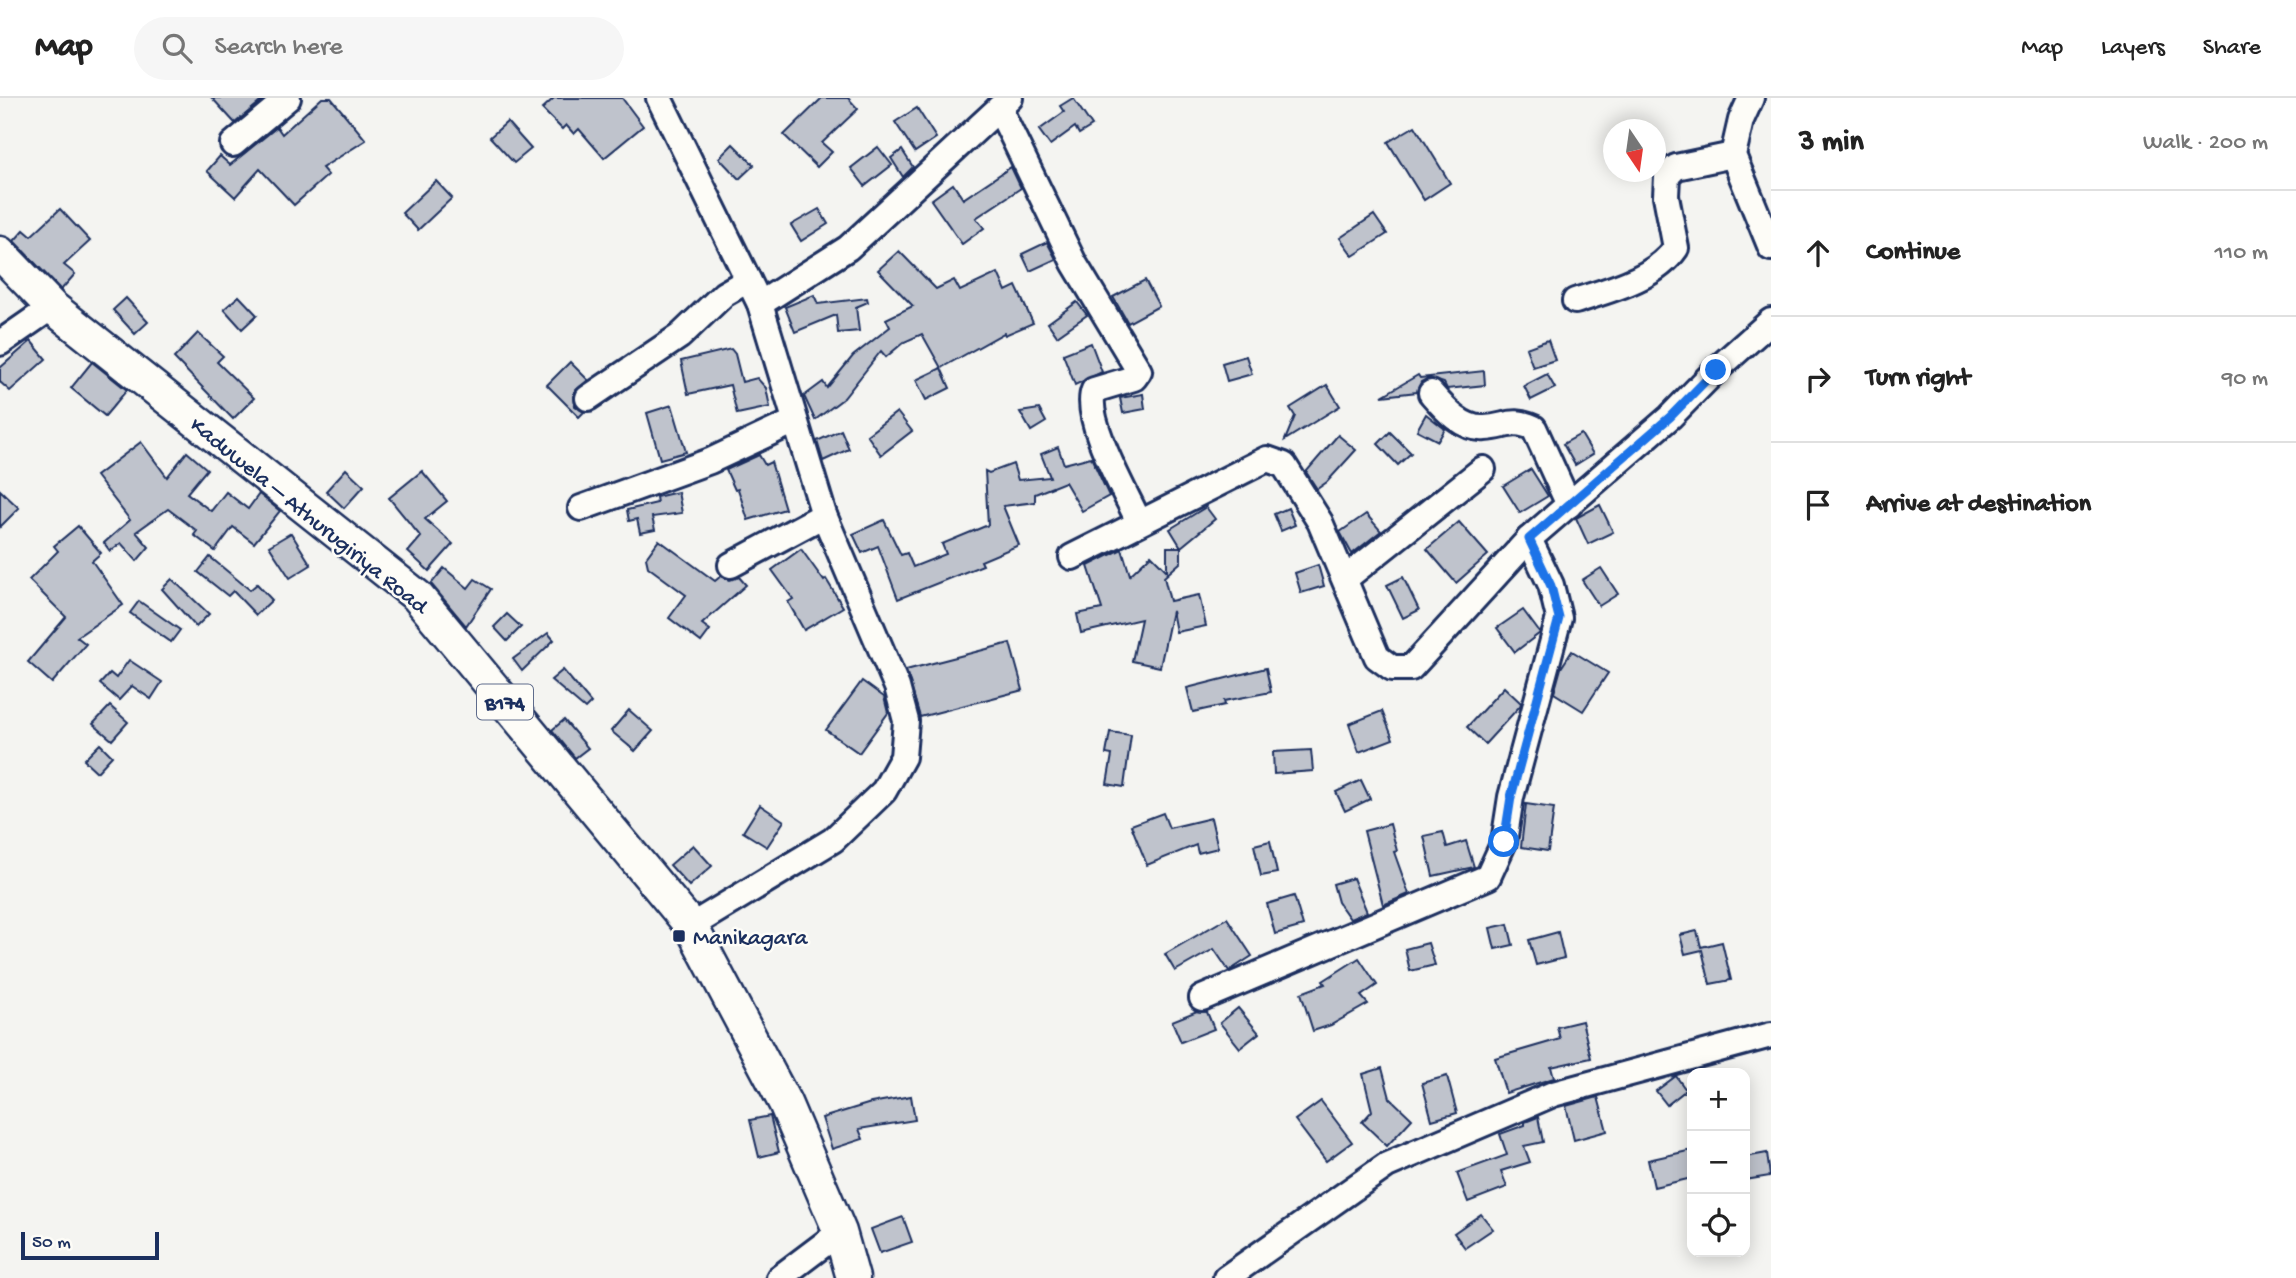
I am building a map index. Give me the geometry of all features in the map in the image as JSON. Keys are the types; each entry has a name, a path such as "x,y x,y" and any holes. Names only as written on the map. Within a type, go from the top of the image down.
{"main road":[{"name":"Kaduwela – Athurugiriya Road","path":"0,253 52,307 417,596 691,926 785,1103 840,1232 853,1278"}],"street":[{"path":"233,144 288,98"},
{"path":"659,98 760,304 793,422 824,515 897,687 906,721 903,757 884,791 833,840 691,926"},
{"path":"1751,98 1741,120 1733,155 1771,248"},
{"path":"760,304 848,248 1005,103 1074,263 1139,371 1134,378 1094,390 1090,400 1095,424 1139,522"},
{"path":"1576,301 1626,285 1668,259 1676,248 1665,196 1667,176 1676,167 1733,155"},
{"path":"588,398 680,336 724,294 748,280"},
{"path":"0,343 52,307"},
{"path":"1072,557 1267,459 1283,465 1320,522 1346,578 1377,657 1392,668 1411,668 1529,539 1670,417 1716,370 1771,321"},
{"path":"1431,393 1451,417 1482,429 1517,421 1534,428 1569,505"},
{"path":"581,508 710,461 793,422"},
{"path":"1346,578 1483,470"},
{"path":"731,565 824,515"},
{"path":"1202,998 1488,877 1504,842 1511,797 1559,618 1551,586 1529,539"},
{"path":"1226,1278 1388,1165 1553,1094 1771,1035"},
{"path":"779,1278 840,1232"}],"building":[{"path":"212,98 265,98 235,123"},
{"path":"322,98 331,98 366,140 322,168 328,175 294,205 260,169 235,197 207,171 220,156 230,165 277,127 282,134"},
{"path":"554,98 622,98 643,126 604,158 579,129 574,134 566,125 562,129 542,109"},
{"path":"822,98 848,98 858,109 822,143 832,152 817,167 784,135"},
{"path":"1073,98 1092,126 1079,134 1075,127 1050,145 1039,130 1064,112 1060,106"},
{"path":"917,108 936,138 915,152 895,122"},
{"path":"507,122 531,149 514,163 490,137"},
{"path":"1415,126 1450,183 1424,200 1388,142"},
{"path":"733,144 754,165 739,179 719,158"},
{"path":"878,147 892,165 865,186 851,168"},
{"path":"902,150 913,167 903,177 891,158"},
{"path":"1011,167 1021,188 976,218 984,228 962,244 931,200 953,184 963,199"},
{"path":"436,181 452,198 418,230 402,213"},
{"path":"60,209 90,241 64,265 75,274 61,290 14,241 24,230 31,236"},
{"path":"819,209 828,224 801,241 791,225"},
{"path":"1374,215 1387,234 1353,256 1340,238"},
{"path":"1047,242 1056,259 1030,271 1022,254"},
{"path":"899,251 936,289 954,280 960,291 998,273 1006,291 1016,286 1033,323 1005,335 1004,333 941,368 922,334 904,342 886,357 881,351 844,398 815,420 804,396 823,382 827,388 853,356 890,327 886,319 913,306 878,270"},
{"path":"1145,280 1159,306 1128,323 1113,297"},
{"path":"814,295 818,304 867,298 868,302 856,307 859,331 838,333 836,315 795,332 785,307"},
{"path":"239,296 257,315 242,329 224,309"},
{"path":"126,298 148,322 135,334 113,310"},
{"path":"1077,302 1087,315 1057,336 1048,323"},
{"path":"198,333 223,356 217,362 254,398 233,419 174,358"},
{"path":"1548,340 1555,360 1533,367 1526,348"},
{"path":"31,341 46,359 10,391 0,382 0,368"},
{"path":"1091,343 1102,372 1075,385 1063,354"},
{"path":"731,349 735,354 742,382 757,378 766,388 770,407 737,414 730,385 688,394 681,361"},
{"path":"1246,356 1252,374 1227,381 1222,363"},
{"path":"92,362 127,390 105,416 71,388"},
{"path":"570,362 588,380 574,392 575,406 584,412 579,417 547,385"},
{"path":"941,368 950,388 926,400 916,380"},
{"path":"1484,371 1485,385 1447,389 1444,383 1429,378 1421,382 1417,392 1382,396 1418,375 1420,378"},
{"path":"1547,374 1555,388 1531,400 1524,386"},
{"path":"1327,385 1340,406 1285,440 1295,416 1290,408"},
{"path":"1143,394 1145,409 1123,413 1120,398"},
{"path":"672,405 686,452 660,459 647,413"},
{"path":"1039,409 1046,422 1031,431 1020,412"},
{"path":"897,412 912,431 881,455 867,435"},
{"path":"1426,414 1445,429 1438,441 1417,430"},
{"path":"841,430 849,449 823,461 817,441"},
{"path":"1390,432 1411,453 1398,465 1378,444"},
{"path":"1581,434 1593,454 1575,465 1563,444"},
{"path":"1338,435 1356,450 1327,482 1317,489 1306,472"},
{"path":"141,442 167,477 187,452 207,469 187,493 211,511 226,492 248,509 259,494 280,511 254,543 233,527 215,551 194,535 197,531 168,509 136,532 149,547 137,561 121,543 110,551 104,543 130,520 96,476"},
{"path":"1058,447 1064,464 1091,457 1109,496 1082,511 1065,482 1035,494 1035,502 1003,506 1019,545 981,561 983,565 898,599 878,546 862,553 853,534 884,520 901,555 907,553 913,567 946,554 942,544 988,525 985,471 989,473 1013,464 1018,480 1050,477 1041,454"},
{"path":"759,455 765,465 771,462 785,509 748,520 738,489 735,490 726,470"},
{"path":"346,469 364,486 344,508 326,491"},
{"path":"1531,469 1548,496 1520,513 1503,486"},
{"path":"422,471 447,501 425,519 453,544 429,571 408,552 421,537 389,498"},
{"path":"0,490 19,508 0,527"},
{"path":"678,492 682,513 652,517 655,530 640,533 637,519 629,521 627,510 657,503 656,497"},
{"path":"1600,505 1613,532 1588,544 1576,518"},
{"path":"1206,507 1215,519 1181,547 1170,529"},
{"path":"1288,508 1295,525 1281,531 1274,514"},
{"path":"1366,514 1381,531 1352,554 1340,532"},
{"path":"1459,522 1488,555 1456,583 1427,549"},
{"path":"78,526 101,553 92,561 123,605 77,637 86,644 52,683 28,662 66,617 29,580 58,551 54,546"},
{"path":"291,533 311,565 290,578 269,546"},
{"path":"659,540 715,581 721,576 730,580 739,577 746,585 702,624 710,630 701,642 669,618 686,595 648,567 646,558"},
{"path":"1167,547 1181,547 1181,562 1164,577 1170,601 1199,595 1206,626 1176,632 1172,611 1160,667 1132,661 1141,619 1081,633 1077,614 1102,609 1088,566 1122,549 1130,575 1151,555 1167,571"},
{"path":"801,549 824,581 826,579 843,607 804,630 788,602 793,599 772,570"},
{"path":"210,557 250,590 257,584 272,600 256,615 233,591 228,596 198,572"},
{"path":"1318,565 1324,586 1301,593 1295,573"},
{"path":"444,568 468,588 475,579 491,589 466,626 431,584"},
{"path":"1601,568 1618,594 1599,606 1582,580"},
{"path":"1403,577 1419,610 1403,618 1387,585"},
{"path":"172,579 209,614 196,627 162,589"},
{"path":"139,601 180,630 171,642 130,613"},
{"path":"1523,610 1540,633 1515,652 1497,628"},
{"path":"507,614 521,627 507,641 494,627"},
{"path":"548,633 554,640 522,671 513,659"},
{"path":"1010,643 1023,690 920,717 906,670"},
{"path":"1572,651 1608,673 1583,711 1554,693 1561,668"},
{"path":"129,660 162,682 151,699 132,686 119,700 100,684 110,673 116,678"},
{"path":"1266,668 1271,692 1224,701 1225,705 1193,712 1187,688"},
{"path":"563,670 591,703 585,709 551,680"},
{"path":"862,681 884,697 888,713 859,753 826,730"},
{"path":"1504,687 1521,703 1520,706 1485,744 1467,727"},
{"path":"110,706 128,722 112,740 93,724"},
{"path":"629,710 653,731 635,751 611,731"},
{"path":"1382,711 1393,739 1359,752 1349,724"},
{"path":"564,720 588,748 575,758 552,730"},
{"path":"1110,732 1131,735 1124,787 1107,784 1112,755 1106,754"},
{"path":"100,744 112,756 97,772 84,760"},
{"path":"1311,750 1313,771 1274,774 1273,752"},
{"path":"1361,780 1370,799 1345,811 1336,792"},
{"path":"1526,804 1554,808 1548,851 1521,847"},
{"path":"760,805 784,821 767,847 743,832"},
{"path":"1163,813 1169,828 1211,818 1218,848 1198,853 1196,845 1147,865 1131,825"},
{"path":"1390,824 1397,851 1394,852 1409,894 1383,905 1364,831"},
{"path":"1443,832 1447,847 1466,841 1474,867 1433,876 1424,836"},
{"path":"1270,841 1277,873 1261,876 1254,845"},
{"path":"693,845 712,866 689,886 670,865"},
{"path":"1353,878 1367,912 1350,919 1338,902 1333,884"},
{"path":"1294,896 1303,926 1275,934 1267,904"},
{"path":"1227,918 1252,956 1229,971 1214,949 1175,971 1165,954"},
{"path":"1508,924 1513,945 1495,949 1490,928"},
{"path":"1697,931 1701,947 1722,942 1731,980 1710,984 1702,950 1685,954 1680,935"},
{"path":"1558,932 1564,958 1536,965 1529,940"},
{"path":"1428,943 1435,965 1410,971 1405,949"},
{"path":"1359,958 1377,985 1361,996 1368,1004 1331,1025 1313,1031 1301,993 1325,984 1323,981"},
{"path":"1238,1008 1259,1033 1240,1048 1220,1023"},
{"path":"1197,1011 1207,1012 1214,1029 1181,1042 1172,1021"},
{"path":"1582,1021 1591,1058 1551,1067 1554,1078 1506,1093 1495,1058 1560,1039 1557,1027"},
{"path":"1382,1068 1390,1098 1412,1119 1387,1146 1362,1122 1372,1111 1363,1074"},
{"path":"1447,1076 1457,1113 1432,1120 1422,1083"},
{"path":"1676,1076 1686,1090 1667,1105 1656,1091"},
{"path":"911,1096 915,1120 859,1129 863,1139 832,1149 822,1118 871,1103"},
{"path":"1598,1097 1607,1131 1574,1140 1566,1106"},
{"path":"1321,1101 1352,1142 1326,1161 1295,1120"},
{"path":"770,1116 779,1152 759,1157 750,1120"},
{"path":"1538,1117 1543,1142 1524,1146 1530,1162 1501,1171 1507,1187 1468,1202 1457,1173 1507,1155 1500,1134"},
{"path":"1687,1151 1687,1179 1654,1187 1648,1160"},
{"path":"1767,1153 1770,1176 1750,1179 1750,1156"},
{"path":"1481,1214 1493,1229 1465,1248 1454,1233"},
{"path":"903,1217 912,1242 880,1253 871,1229"}],"place":[{"name":"Manikagara","path":"679,936"}],"route":[{"path":"1504,842 1511,797 1559,618 1551,586 1529,539 1670,417 1716,370"}]}
